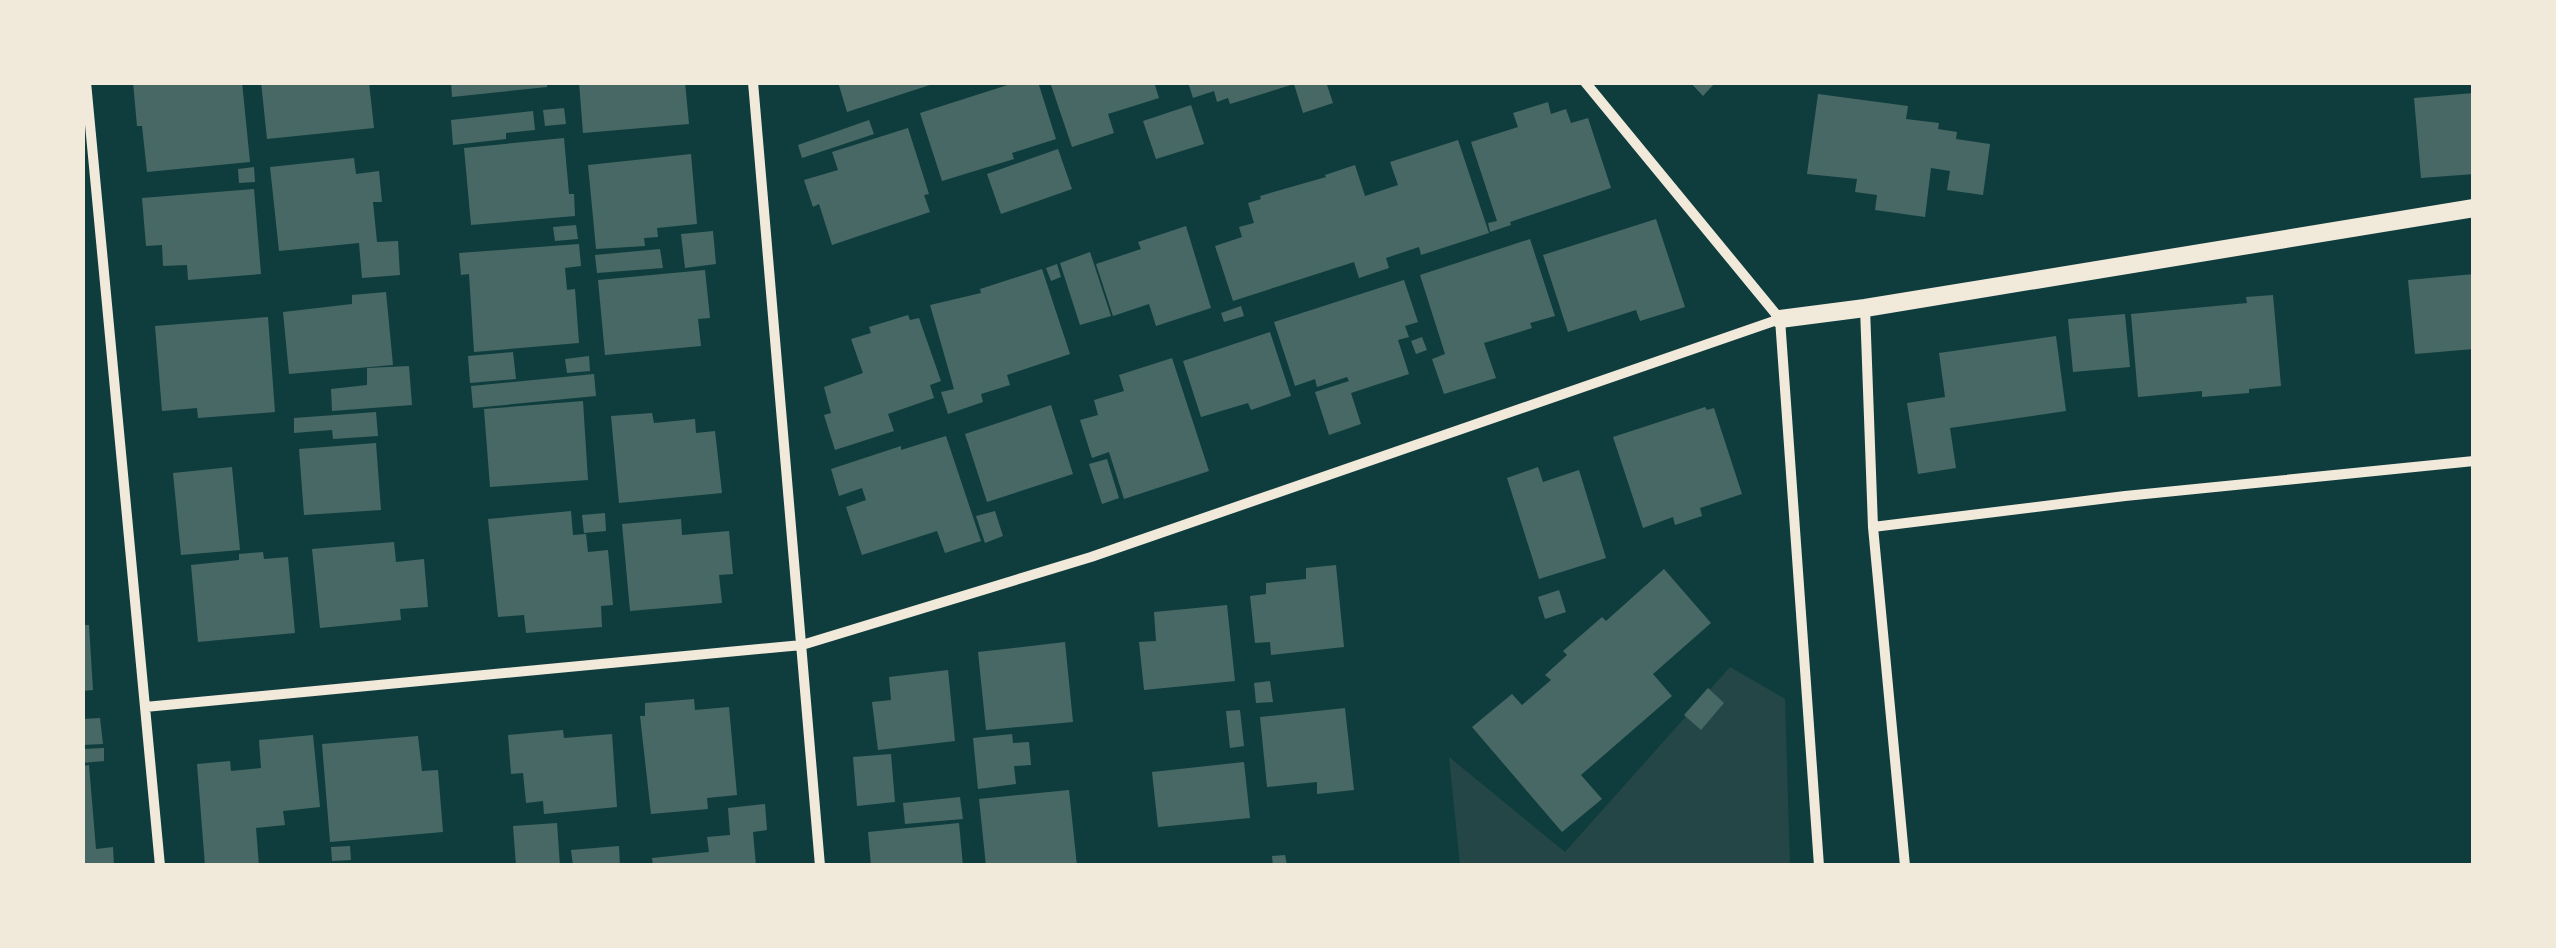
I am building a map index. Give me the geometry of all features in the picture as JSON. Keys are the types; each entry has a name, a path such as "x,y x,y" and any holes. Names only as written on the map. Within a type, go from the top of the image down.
{"street":[{"path":"86,82 160,866"},
{"path":"753,82 820,866"},
{"path":"1585,82 1780,318 1819,866"},
{"path":"145,707 802,645 1109,550 1780,318 1865,308 2474,208"},
{"path":"1865,308 1872,527 1906,866"},
{"path":"1872,527 2124,496 2474,461"}],"shaded area":[{"path":"1730,667 1785,699 1790,865 1460,865 1449,757 1565,852"}],"building":[{"path":"133,82 242,82 250,162 147,172"},
{"path":"261,82 369,82 374,128 267,139"},
{"path":"451,82 547,82 547,87 452,97"},
{"path":"579,82 685,82 689,124 583,133"},
{"path":"838,82 936,82 936,83 847,112"},
{"path":"1017,82 1038,82 1056,139 1012,153 1014,159 942,181 920,113"},
{"path":"1050,82 1154,82 1159,98 1108,114 1114,133 1072,147"},
{"path":"1188,82 1326,82 1333,103 1303,113 1294,84 1230,104 1228,98 1217,102 1214,91 1193,98"},
{"path":"1690,82 1712,82 1714,84 1703,96"},
{"path":"2474,93 2474,174 2421,178 2414,98"},
{"path":"1818,94 1908,106 1906,119 1939,123 1938,129 1957,132 1956,139 1990,144 1983,195 1947,190 1950,171 1931,168 1925,217 1875,210 1877,195 1855,192 1857,179 1807,174"},
{"path":"1548,102 1551,114 1566,109 1571,123 1588,118 1611,188 1490,232 1488,223 1497,221 1471,142 1518,127 1513,113"},
{"path":"1191,105 1204,144 1156,159 1143,121"},
{"path":"564,108 566,124 545,126 543,110"},
{"path":"533,111 535,130 506,133 506,139 453,145 451,120"},
{"path":"869,120 874,134 802,158 798,145"},
{"path":"908,128 929,194 924,195 930,212 832,245 819,204 813,207 804,180 838,170 832,152"},
{"path":"564,138 575,216 471,225 464,148"},
{"path":"1458,140 1489,233 1421,255 1419,247 1386,258 1389,268 1359,278 1354,262 1233,301 1215,246 1242,237 1239,227 1254,223 1248,203 1355,165 1365,196 1398,185 1390,162"},
{"path":"1058,149 1072,189 1001,214 987,174"},
{"path":"691,154 697,224 657,228 658,237 644,238 645,246 596,249 588,165"},
{"path":"354,158 356,174 379,171 382,202 373,202 377,242 398,241 400,275 362,278 359,243 279,251 270,167"},
{"path":"254,167 255,182 239,183 238,169"},
{"path":"254,189 261,274 188,280 187,265 163,266 162,245 146,246 142,198"},
{"path":"1656,219 1685,307 1640,321 1636,310 1568,332 1543,255"},
{"path":"576,225 578,239 555,241 553,227"},
{"path":"1186,226 1211,308 1156,326 1149,304 1113,316 1096,264 1141,249 1138,242"},
{"path":"713,231 716,264 685,268 681,234"},
{"path":"1530,239 1555,316 1530,323 1532,328 1484,343 1496,378 1444,394 1432,359 1445,354 1420,275"},
{"path":"579,244 581,266 565,268 567,290 575,289 579,343 474,352 469,274 461,275 459,253"},
{"path":"660,249 663,268 597,273 595,255"},
{"path":"1090,252 1111,316 1080,325 1060,263"},
{"path":"1057,264 1061,277 1051,281 1046,268"},
{"path":"1042,269 1070,354 1007,375 1010,385 981,394 983,402 948,414 941,392 954,389 930,305 981,293 980,289"},
{"path":"705,270 710,318 698,319 701,346 605,355 598,280"},
{"path":"2474,274 2474,349 2415,354 2408,280"},
{"path":"1404,280 1418,322 1405,326 1409,337 1398,340 1409,374 1351,393 1361,424 1329,435 1315,392 1349,381 1347,377 1317,387 1315,379 1295,386 1274,322"},
{"path":"386,292 393,365 289,374 283,312 352,304 352,295"},
{"path":"2273,295 2281,386 2202,397 2202,391 2138,397 2131,314 2247,303 2246,297"},
{"path":"1241,306 1244,316 1224,322 1221,313"},
{"path":"2125,314 2130,367 2073,372 2068,319"},
{"path":"908,315 910,320 919,318 941,381 930,385 934,398 888,414 894,431 835,450 824,415 831,413 824,387 863,373 851,339 871,333 869,327"},
{"path":"268,317 275,412 198,418 197,408 162,411 155,326"},
{"path":"1270,332 1291,396 1251,410 1248,403 1201,417 1183,361"},
{"path":"2056,336 2066,411 1950,428 1956,468 1918,474 1907,403 1945,397 1939,353"},
{"path":"1422,337 1427,350 1416,354 1411,341"},
{"path":"513,352 516,379 470,383 468,356"},
{"path":"589,356 590,371 567,373 565,359"},
{"path":"1172,358 1209,471 1124,499 1109,452 1092,458 1080,420 1098,415 1094,400 1124,391 1119,375"},
{"path":"409,366 412,405 332,411 331,389 367,385 367,368"},
{"path":"594,374 596,396 473,408 471,386"},
{"path":"583,401 588,480 490,487 484,409"},
{"path":"1051,405 1073,474 987,502 965,434"},
{"path":"1705,407 1714,408 1742,494 1700,508 1702,516 1675,525 1673,517 1643,528 1613,437"},
{"path":"376,412 378,436 333,439 332,430 294,433 294,418"},
{"path":"652,413 654,423 695,419 696,433 715,431 722,493 619,503 611,416"},
{"path":"946,436 981,541 945,553 937,531 862,555 846,507 866,500 862,488 839,496 831,469"},
{"path":"376,443 381,510 304,515 299,449"},
{"path":"1107,459 1119,498 1102,504 1089,464"},
{"path":"232,467 240,550 181,555 173,473"},
{"path":"1538,467 1543,482 1579,470 1606,558 1539,579 1507,478"},
{"path":"571,511 573,535 586,534 588,552 608,550 613,605 601,606 602,627 526,633 524,615 498,617 488,519"},
{"path":"995,511 1003,536 985,543 976,516"},
{"path":"605,513 606,531 584,533 582,515"},
{"path":"681,519 682,535 729,531 733,574 719,575 722,603 630,611 622,524"},
{"path":"394,542 396,562 424,559 428,607 400,609 401,620 320,628 312,549"},
{"path":"263,552 264,559 288,557 295,633 198,642 191,565 239,560 239,554"},
{"path":"1336,565 1344,647 1271,655 1270,642 1255,643 1250,596 1266,594 1266,583 1306,579 1306,568"},
{"path":"1664,569 1711,623 1653,674 1672,696 1581,775 1602,799 1562,832 1472,727 1512,694 1522,705 1551,680 1545,675 1567,655 1563,651 1602,617 1606,621"},
{"path":"1559,590 1566,612 1545,619 1538,597"},
{"path":"1227,605 1235,681 1144,690 1139,642 1156,641 1154,612"},
{"path":"82,625 89,625 93,690 82,691"},
{"path":"1065,642 1073,722 986,730 978,652"},
{"path":"948,670 955,741 878,750 872,702 891,700 889,677"},
{"path":"1270,681 1273,702 1256,703 1254,683"},
{"path":"1708,688 1724,703 1701,730 1684,715"},
{"path":"694,699 695,710 729,707 737,795 707,798 708,809 651,814 640,716 645,716 645,703"},
{"path":"1345,708 1354,790 1317,794 1317,782 1267,787 1260,717"},
{"path":"1240,710 1244,746 1230,748 1226,711"},
{"path":"100,718 103,744 82,745 82,719"},
{"path":"563,730 564,738 612,734 617,807 544,814 543,801 526,803 523,773 511,774 508,735"},
{"path":"1012,734 1013,743 1029,742 1031,765 1014,766 1016,784 978,789 973,738"},
{"path":"313,735 320,807 283,811 285,825 256,828 259,866 205,866 197,764 230,761 231,771 261,768 259,740"},
{"path":"418,736 422,771 438,770 443,832 330,842 322,744"},
{"path":"104,748 104,761 82,763 82,749"},
{"path":"891,754 895,802 857,806 853,757"},
{"path":"1244,762 1250,818 1158,827 1152,772"},
{"path":"89,765 96,849 113,847 114,866 82,866 82,766"},
{"path":"1069,790 1077,866 986,866 979,799"},
{"path":"960,797 963,819 905,824 903,803"},
{"path":"765,804 767,830 753,832 756,866 653,866 652,858 709,852 707,837 730,835 728,808"},
{"path":"557,823 560,866 516,866 513,826"},
{"path":"959,823 963,866 871,866 868,832"},
{"path":"350,846 351,860 332,861 331,847"},
{"path":"619,846 620,866 573,866 571,850"},
{"path":"1285,855 1287,865 1273,866 1272,856"}]}
